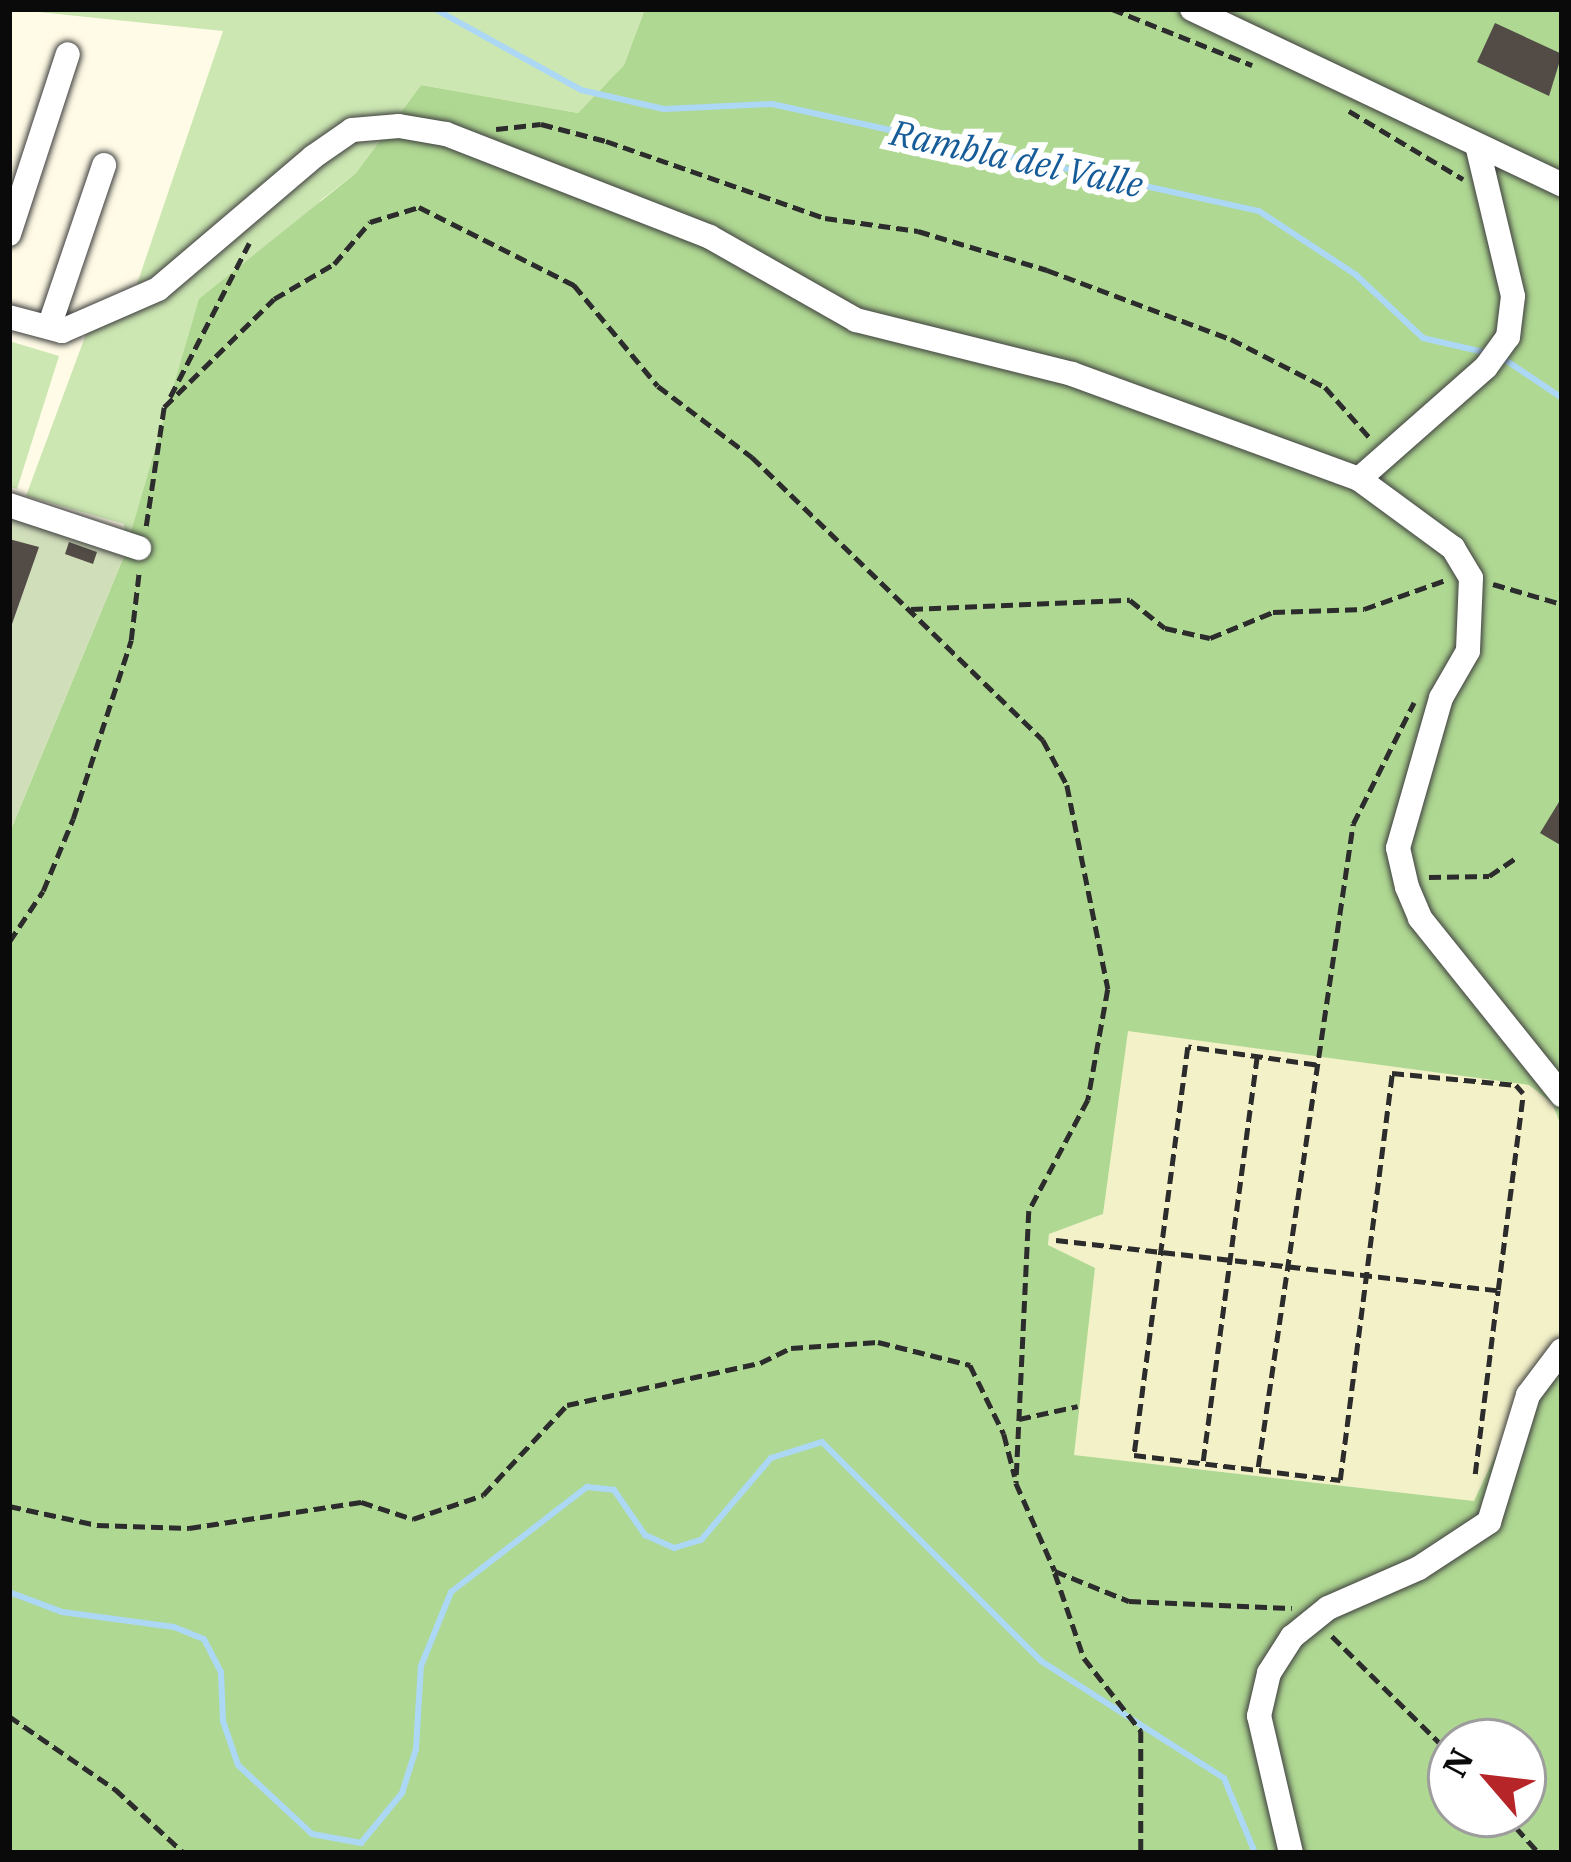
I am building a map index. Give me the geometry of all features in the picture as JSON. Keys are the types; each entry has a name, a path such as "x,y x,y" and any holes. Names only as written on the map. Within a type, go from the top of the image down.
{"street":[{"path":"1192,9 1562,184"},
{"path":"9,234 68,54"},
{"path":"9,317 62,331 158,290 313,157 352,130 446,134 710,237 856,320 1072,374 1359,479 1453,548 1471,578 1468,651 1441,698 1398,848 1407,887 1531,1080 1562,1095"},
{"path":"1359,479 1486,367 1508,337 1514,296 1477,145"},
{"path":"49,327 104,165"},
{"path":"9,505 140,548"},
{"path":"1291,1853 1260,1692 1292,1637 1320,1614 1419,1568 1489,1522 1528,1395 1562,1350"}],"path":[{"path":"1112,9 1261,69"},
{"path":"1340,106 1488,188"},
{"path":"484,130 541,124 825,218 918,231 1047,270 1231,339 1325,387 1386,455"},
{"path":"164,407 274,298 334,264 370,222 419,207 574,285 658,386 752,457 1043,740 1067,785 1108,989 1088,1100 1029,1211 1016,1483"},
{"path":"908,609 1130,600 1165,628 1210,638 1273,612 1364,609 1427,581 1471,578 1562,604"},
{"path":"1258,1467 1353,824 1420,692"},
{"path":"1407,887 1440,872 1489,876 1516,858"},
{"path":"1316,1065 1188,1047 1134,1455 1340,1480 1392,1073 1516,1085 1531,1080 1475,1474"},
{"path":"1203,1461 1257,1057"},
{"path":"1056,1240 1498,1290"},
{"path":"9,1506 120,1526 189,1528 361,1502 413,1519 483,1495 573,1402 760,1363 791,1348 878,1342 970,1365 1004,1434 1016,1483 1055,1571 1084,1658 1141,1731 1142,1853"},
{"path":"1019,1419 1078,1406"},
{"path":"1055,1571 1130,1601 1320,1614 1427,1728"},
{"path":"9,1716 115,1789 184,1853"}],"shaded area":[{"path":"1127,1030 1529,1085 1552,1103 1562,1128 1562,1337 1542,1355 1474,1501 1073,1455 1095,1269 1048,1246 1049,1234 1103,1214"}],"green space":[{"path":"9,9 645,9 624,65 578,113 421,85 356,173 321,200 162,445 124,556 124,524 26,496 96,307 136,287 223,31"},
{"path":"645,9 1562,9 1562,1128 1552,1103 1529,1085 1128,1031 1103,1214 1049,1234 1048,1245 1095,1268 1074,1455 1474,1501 1542,1355 1562,1337 1562,1853 9,1853 9,834 124,556 199,299 356,173 421,85 578,113 624,65"},
{"path":"9,341 59,356 17,489 9,487"},
{"path":"9,517 124,556 9,834"}],"building":[{"path":"1495,23 1562,54 1549,96 1477,62"},
{"path":"9,539 39,547 12,624 9,624"},
{"path":"69,542 97,552 93,564 65,554"},
{"path":"1562,797 1562,846 1540,833"}],"waterway":[{"name":"Rambla del Valle","path":"435,9 581,90 664,109 772,104 1259,211 1356,275 1423,338 1488,353"},
{"name":"Rambla del Valle","path":"1501,357 1562,398"},
{"path":"9,1592 62,1612 174,1627 204,1639 221,1672 223,1721 238,1765 312,1834 361,1843 402,1793 416,1749 421,1666 451,1592 587,1487 614,1490 645,1535 674,1548 701,1540 771,1458 822,1442 1041,1661 1224,1778 1255,1853"}]}
